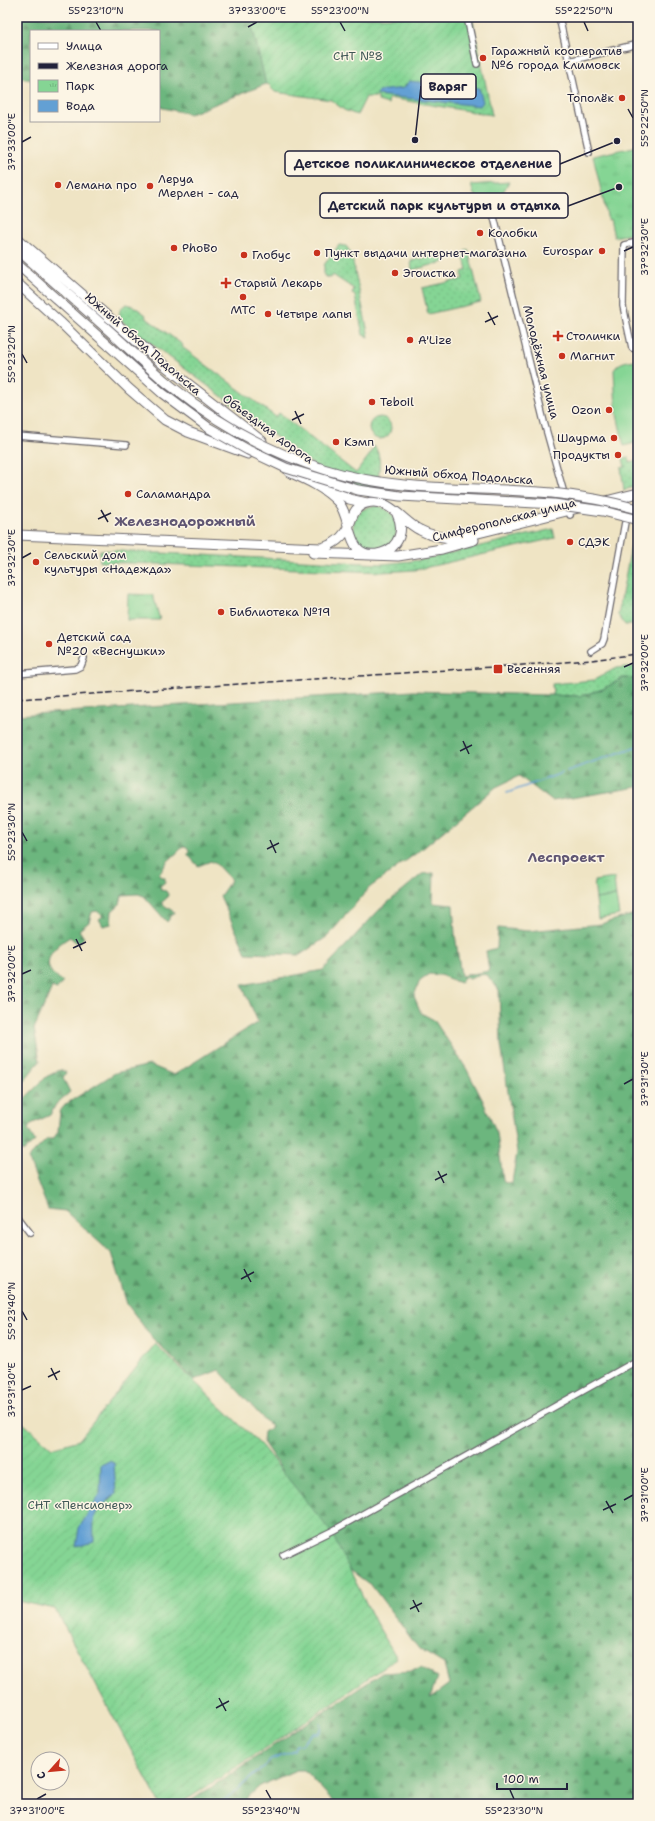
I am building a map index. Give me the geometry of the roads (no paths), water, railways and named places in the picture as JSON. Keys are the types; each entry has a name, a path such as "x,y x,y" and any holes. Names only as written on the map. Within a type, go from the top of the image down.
{"main road":[{"name":"Объездная дорога","path":"17,238 187,383 317,482"},
{"name":"Южный обход Подольска","path":"17,250 169,385 204,411 244,436 284,455 329,471 362,479 403,485 551,493 604,500 638,509"},
{"name":"Южный обход Подольска","path":"17,264 162,393 209,428 248,450 286,468 366,491 400,496 554,504 603,511 638,520"},
{"name":"Объездная дорога","path":"17,283 60,322 130,390 165,420 182,429 241,450 317,482"},
{"path":"130,390 170,417 199,431 211,425 213,420 213,408 187,383"},
{"path":"17,540 365,556 388,550 398,540 401,526 396,513 386,505 380,502 367,503 349,499 317,482"},
{"path":"317,482 344,509 349,526"},
{"name":"Симферопольская улица","path":"375,554 398,556 442,549 638,493"},
{"name":"Симферопольская улица","path":"396,513 418,530 443,538 458,538 638,498"},
{"path":"367,503 352,514 349,532 354,544 363,551 375,554"},
{"path":"17,535 321,548 336,542 349,526"}],"street":[{"path":"467,17 477,64"},
{"path":"559,17 589,152"},
{"path":"569,61 638,44"},
{"name":"Молодёжная улица","path":"493,213 544,422 569,513"},
{"path":"635,348 622,306 624,245 638,242"},
{"path":"17,436 126,445"},
{"path":"591,651 602,644 604,639 627,511 626,501"},
{"path":"17,674 75,669 81,666 84,658"},
{"path":"638,1165 638,1192"},
{"path":"17,1216 30,1233"},
{"path":"284,1555 341,1526 638,1360"}],"water":[{"path":"409,81 479,88 483,102 480,106 377,95 378,91 404,88"},
{"path":"109,1461 114,1463 116,1494 103,1505 96,1514 94,1519 94,1542 76,1547 79,1528 100,1494 101,1465"}],"waterway":[{"path":"567,771 638,746"},
{"path":"507,793 562,773"},
{"path":"221,1804 271,1760 294,1751 296,1745 302,1744 313,1733 319,1733 322,1728 321,1724"}],"railway":[{"path":"17,699 552,663 638,654"}],"place":[{"name":"Гаражный кооператив №6 города Климовск","path":"483,58"},
{"name":"Тополёк","path":"622,98"},
{"name":"Варяг","path":"415,140"},
{"name":"Детское поликлиническое отделение","path":"617,141"},
{"name":"Лемана про","path":"58,185"},
{"name":"Леруа Мерлен - сад","path":"150,186"},
{"name":"Детский парк культуры и отдыха","path":"619,187"},
{"name":"Колобки","path":"480,233"},
{"name":"PhoBo","path":"174,248"},
{"name":"Eurospar","path":"602,251"},
{"name":"Пункт выдачи интернет-магазина","path":"317,253"},
{"name":"Глобус","path":"244,255"},
{"name":"Эгоистка","path":"395,273"},
{"name":"Старый Лекарь","path":"226,283"},
{"name":"МТС","path":"243,297"},
{"name":"Четыре лапы","path":"268,314"},
{"name":"Столички","path":"558,336"},
{"name":"A'Lize","path":"410,340"},
{"name":"Магнит","path":"562,356"},
{"name":"Teboil","path":"372,402"},
{"name":"Ozon","path":"609,410"},
{"name":"Шаурма","path":"614,438"},
{"name":"Кэмп","path":"336,442"},
{"name":"Продукты","path":"618,455"},
{"name":"Саламандра","path":"128,494"},
{"name":"СДЭК","path":"570,542"},
{"name":"Сельский дом культуры «Надежда»","path":"36,562"},
{"name":"Библиотека №19","path":"221,612"},
{"name":"Детский сад №20 «Веснушки»","path":"49,644"},
{"name":"Весенняя","path":"498,669"}],"district":[{"name":"Железнодорожный","path":"185,521"},
{"name":"Леспроект","path":"566,857"}],"park label":[{"name":"СНТ №8","path":"358,56"},
{"name":"СНТ «Пенсионер»","path":"80,1505"}]}
